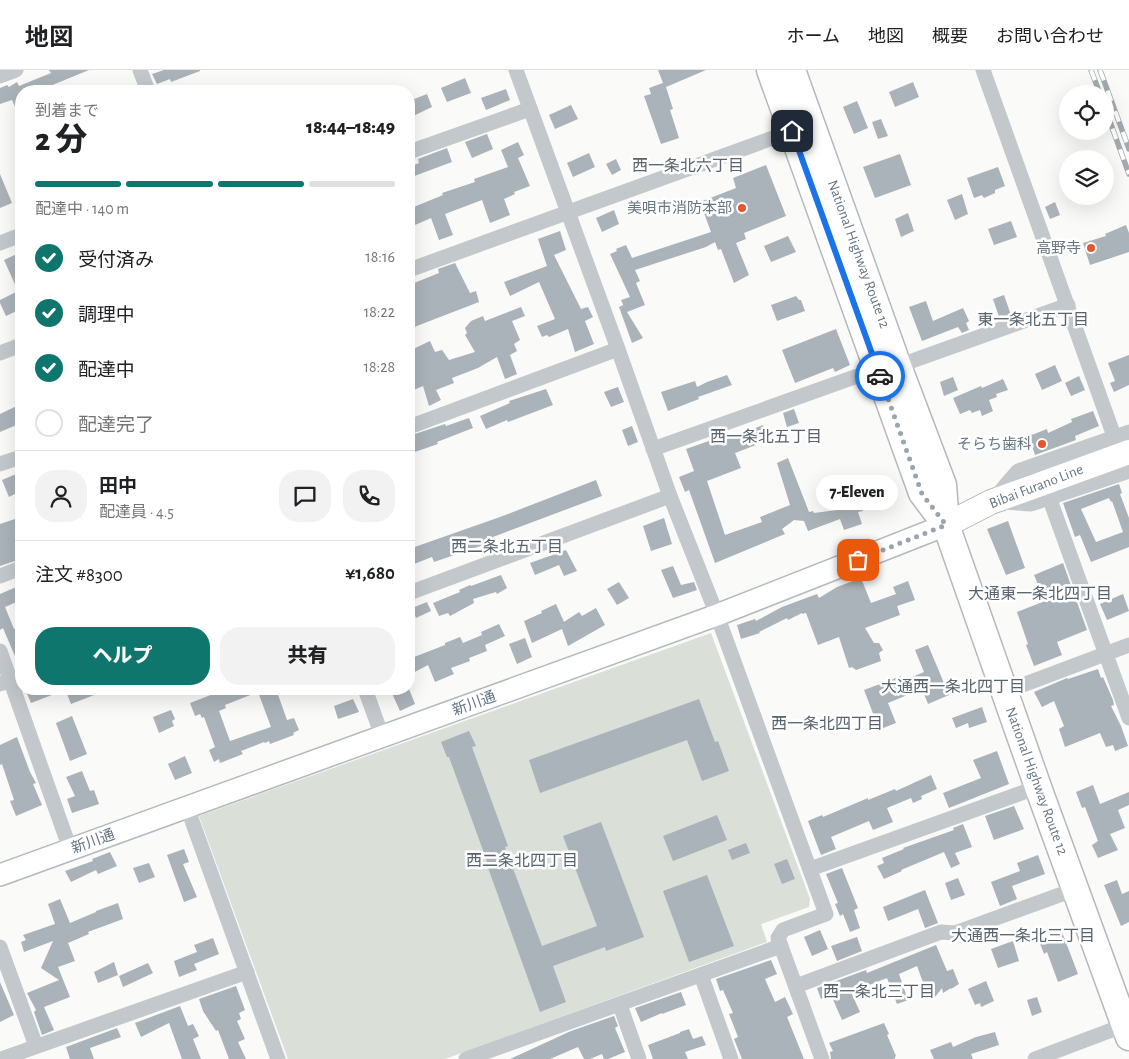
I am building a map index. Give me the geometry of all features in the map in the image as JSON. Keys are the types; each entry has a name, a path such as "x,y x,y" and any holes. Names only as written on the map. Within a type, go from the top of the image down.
{"highway":[{"name":"National Highway Route 12","path":"770,70 792,131 888,368"},
{"name":"National Highway Route 12","path":"792,70 888,368 922,494 946,525 1004,692 1127,1031"}],"main road":[{"name":"Bibai Furano Line","path":"946,525 1124,440"}],"street":[{"path":"0,76 16,70"},
{"path":"140,70 146,85"},
{"path":"516,70 670,496 717,615 826,914 783,930 778,938 822,1059"},
{"path":"984,70 1068,305 1124,440"},
{"path":"415,150 530,109"},
{"path":"415,268 792,131"},
{"path":"0,242 15,237"},
{"path":"653,449 1068,305"},
{"path":"0,353 15,347"},
{"path":"415,425 618,349"},
{"path":"0,464 15,458"},
{"path":"991,502 1031,504 1129,471"},
{"path":"415,591 670,496"},
{"path":"1049,497 1129,718"},
{"name":"新川通","path":"0,875 717,615 946,525"},
{"path":"0,576 15,570"},
{"path":"1004,692 1129,645"},
{"path":"0,651 11,681"},
{"path":"16,695 70,849"},
{"path":"367,695 382,736"},
{"path":"810,869 1038,787"},
{"path":"187,807 278,1059"},
{"path":"796,986 941,932 955,933 1076,889"},
{"path":"466,1059 781,946"},
{"path":"0,947 36,1046"},
{"path":"1,1059 247,972"},
{"path":"701,975 731,1059"},
{"path":"620,1005 637,1059"},
{"path":"1035,1059 1127,1031"}],"shaded area":[{"path":"711,633 810,899 809,907 761,924 767,942 445,1059 288,1059 199,816"}],"building":[{"path":"49,70 89,70 52,85 21,85 51,73"},
{"path":"164,70 200,71 171,82 170,79 157,84 152,74"},
{"path":"658,70 706,70 666,87 673,109 670,110 679,138 661,144 644,96 651,94 649,88 663,83"},
{"path":"465,78 471,93 447,102 441,88"},
{"path":"17,82 18,85 15,85 15,107 12,100 0,104 0,88 7,85 9,87"},
{"path":"913,82 919,97 895,107 889,92"},
{"path":"506,89 510,100 486,110 481,98"},
{"path":"427,94 432,107 415,115 415,99"},
{"path":"857,101 868,128 854,134 843,107"},
{"path":"571,105 578,119 555,129 549,115"},
{"path":"881,119 888,136 878,139 872,122"},
{"path":"487,134 493,149 472,158 465,142"},
{"path":"518,142 524,155 518,158 530,186 514,192 515,194 504,199 510,215 490,223 482,200 445,214 453,235 439,240 431,218 415,225 415,207 443,195 442,193 475,182 474,179 508,167 501,150"},
{"path":"447,148 452,162 415,176 415,165 419,163 418,159"},
{"path":"589,153 595,167 573,177 567,163"},
{"path":"900,154 911,185 875,198 863,167"},
{"path":"616,159 621,170 612,175 606,164"},
{"path":"766,165 786,216 744,233 746,239 736,243 749,275 734,283 721,249 718,250 715,242 706,247 635,270 640,281 636,283 645,305 627,312 643,338 632,343 619,307 623,305 624,307 621,300 630,297 610,254 626,245 632,258 711,232 700,202 736,188 733,178"},
{"path":"998,167 1005,186 984,198 982,195 974,198 967,178"},
{"path":"0,174 12,203 0,208"},
{"path":"962,194 968,214 955,220 947,200"},
{"path":"1055,202 1060,215 1050,219 1045,207"},
{"path":"614,210 619,224 602,232 596,218"},
{"path":"908,213 914,231 901,237 895,219"},
{"path":"1011,221 1017,237 994,245 988,229"},
{"path":"1126,225 1129,233 1129,252 1090,265 1083,243 1106,236 1105,234"},
{"path":"560,231 566,250 554,255 581,309 588,307 593,317 585,321 594,344 575,352 568,329 549,337 547,335 542,337 537,326 555,319 539,282 510,296 504,282 547,266 538,239"},
{"path":"788,236 796,252 771,262 764,246"},
{"path":"15,255 15,284 4,260"},
{"path":"455,263 470,293 476,291 479,302 415,327 415,283 439,273 438,269"},
{"path":"15,292 15,312 6,316 0,300"},
{"path":"1004,295 1011,315 1000,320 993,299"},
{"path":"796,296 801,300 805,311 777,321 771,305"},
{"path":"926,301 933,321 963,308 969,321 966,323 969,330 962,333 958,327 922,341 909,307"},
{"path":"521,307 525,316 512,321 520,340 514,344 517,351 510,355 517,374 505,379 497,357 478,368 452,378 454,383 436,390 441,400 429,406 423,386 415,389 415,348 430,341 435,352 442,350 449,360 475,352 465,335 467,333 465,328 471,321 483,316 485,321"},
{"path":"836,329 850,365 835,372 833,368 795,383 782,350"},
{"path":"1129,355 1129,385 1114,392 1110,383 1115,381 1108,363"},
{"path":"1055,365 1062,381 1042,390 1035,374"},
{"path":"727,375 732,385 698,397 699,399 668,411 661,392 695,381 697,387"},
{"path":"1079,376 1085,390 1071,396 1065,383"},
{"path":"953,377 958,390 944,396 940,382"},
{"path":"1003,379 1008,390 996,394 997,397 989,400 993,411 982,416 980,410 972,413 970,410 960,414 953,398"},
{"path":"618,387 624,402 611,407 604,392"},
{"path":"546,389 553,405 486,429 480,416 510,403 509,401"},
{"path":"15,407 15,426 0,432 0,414"},
{"path":"794,409 799,423 787,427 783,413"},
{"path":"1093,411 1099,426 1075,436 1076,440 1035,455 1029,436 1047,429 1048,433 1072,422 1071,419"},
{"path":"469,418 473,428 415,452 415,434 445,424 446,426"},
{"path":"763,425 769,440 735,453 741,468 707,481 725,535 762,522 760,517 790,505 777,463 788,458 809,512 837,510 828,483 847,477 857,507 862,507 863,511 858,512 862,524 844,530 840,519 808,531 804,521 794,520 782,529 785,534 715,563 689,490 685,492 679,477 694,471 686,449 723,436 725,440"},
{"path":"632,426 638,442 628,446 622,430"},
{"path":"15,475 15,494 9,497 2,480"},
{"path":"596,480 602,496 493,537 495,541 434,562 432,557 415,564 415,547"},
{"path":"1119,484 1122,493 1120,494 1129,518 1129,547 1091,562 1080,535 1075,537 1063,503","holes":["1109,498 1123,532 1096,542 1081,509"]},
{"path":"664,518 672,544 651,551 643,526"},
{"path":"15,519 15,561 0,566 0,524"},
{"path":"1008,521 1025,568 1006,575 987,529"},
{"path":"566,550 577,571 564,576 559,565 535,575 530,563"},
{"path":"1063,563 1087,630 1057,642 1062,655 1034,666 1017,612 1045,601 1034,575"},
{"path":"673,566 681,585 694,582 697,590 673,598 661,570"},
{"path":"501,575 507,588 497,594 496,592 473,599 474,603 450,616 448,613 439,616 433,603 460,592 459,590 470,585"},
{"path":"861,578 871,603 896,594 893,587 908,581 915,600 897,606 900,615 865,628 874,643 879,643 883,650 879,653 881,661 856,670 852,667 849,668 839,637 818,645 806,613 788,620 787,618 760,633 741,639 737,625 755,619 756,621 782,607 817,594 819,598 837,587"},
{"path":"619,582 629,598 617,605 607,589"},
{"path":"15,588 15,603 5,607 15,629 15,656 3,628 0,630 0,594"},
{"path":"1123,594 1129,611 1107,620 1100,604"},
{"path":"427,602 431,611 416,618 415,607"},
{"path":"556,604 564,622 579,612 582,616 596,608 605,625 568,646 562,629 532,643 524,621"},
{"path":"499,624 505,636 485,645 487,651 469,658 470,661 451,668 454,674 435,682 428,665 415,672 415,657 460,637 463,643 482,635 481,632"},
{"path":"525,638 532,657 517,664 509,644"},
{"path":"928,645 949,695 928,704 922,689 888,703 896,723 878,730 872,718 874,716 864,690 901,676 903,681 924,672 915,650"},
{"path":"1098,669 1113,700 1114,705 1111,706 1128,746 1115,751 1113,745 1106,747 1100,733 1065,747 1059,729 1064,726 1054,701 1042,707 1034,692 1067,678"},
{"path":"28,695 52,695 31,703"},
{"path":"67,695 94,695 71,704"},
{"path":"211,695 250,695 225,705 226,708 219,711 230,741 271,727 259,695 278,695 287,720 294,718 299,730 293,733 294,735 270,744 269,741 264,742 241,751 243,754 220,763 219,759 214,762 209,750 215,747 204,717 202,718 200,714 195,716 190,703"},
{"path":"393,695 411,695 415,704 400,711"},
{"path":"353,699 359,712 338,719 334,706"},
{"path":"699,699 715,742 718,741 729,771 702,781 687,740 540,793 529,760"},
{"path":"982,707 987,722 969,728 968,723 956,728 952,718"},
{"path":"171,710 175,719 172,721 174,726 159,733 153,717"},
{"path":"72,716 87,754 70,761 56,723"},
{"path":"469,731 476,746 472,747 508,846 505,847 542,946 597,926 563,836 601,822 644,937 606,951 605,947 553,966 566,1002 540,1012 449,757 447,757 441,742"},
{"path":"17,737 36,783 33,784 42,805 16,816 10,801 14,800 2,764 0,765 0,745"},
{"path":"997,751 1009,784 949,808 943,793 981,778 973,760"},
{"path":"185,756 192,773 175,780 168,764"},
{"path":"82,771 90,791 94,790 99,804 72,813 67,799 75,796 66,777"},
{"path":"931,775 937,789 921,796 922,799 913,803 911,798 887,808 893,822 873,830 869,821 831,837 836,849 821,855 808,821 822,815 823,817 868,798 868,800 895,789 896,791"},
{"path":"1093,785 1100,804 1129,792 1129,805 1118,810 1125,828 1110,834 1118,850 1098,858 1092,845 1098,841 1085,807 1082,808 1076,792"},
{"path":"1014,806 1024,829 994,840 985,816"},
{"path":"717,815 727,840 673,861 663,836"},
{"path":"963,824 972,847 955,853 960,864 951,868 944,852 884,879 877,866 884,863 882,858 903,848 954,830 953,828"},
{"path":"746,843 750,853 732,860 728,850"},
{"path":"184,849 189,862 183,864 197,897 184,902 167,855"},
{"path":"110,852 117,866 98,874 96,870 71,882 65,871 93,861 92,859"},
{"path":"1038,855 1045,874 1012,886 1017,899 1000,906 991,882 1020,871 1017,863"},
{"path":"787,859 795,879 782,884 774,864"},
{"path":"149,863 155,877 139,883 133,868"},
{"path":"842,868 858,908 854,910 860,928 850,932 843,914 840,916 835,904 838,903 826,874"},
{"path":"707,875 734,946 689,962 663,891"},
{"path":"958,878 965,895 951,900 945,883"},
{"path":"1117,880 1122,894 1129,891 1129,922 1121,926 1104,885"},
{"path":"925,890 938,923 925,928 918,909 888,921 883,907"},
{"path":"60,899 70,923 118,903 123,919 88,932 89,934 68,943 75,961 58,967 70,997 44,1007 54,1030 42,1035 34,1012 36,1010 27,993 59,980 41,968 53,941 24,952 21,942 26,940 23,935 55,924 48,904"},
{"path":"820,930 828,949 812,956 804,937"},
{"path":"1062,932 1078,974 1058,982 1047,952 1044,954 1039,941"},
{"path":"857,937 862,951 837,961 831,946"},
{"path":"213,938 219,954 194,964 197,970 179,977 174,961 197,952 194,945"},
{"path":"1013,941 1019,961 998,968 991,949"},
{"path":"936,945 947,971 953,969 959,984 943,993 942,988 935,997 933,994 928,996 917,966 899,974 908,1000 897,1004 887,978 851,992 860,1012 842,1020 831,995 821,999 817,988 866,970 867,973"},
{"path":"771,960 777,974 765,979 775,1002 785,997 793,1014 787,1017 804,1059 742,1059 734,1039 738,1037 729,1014 733,1013 723,990 720,991 716,979"},
{"path":"114,962 118,975 98,983 94,972"},
{"path":"148,963 153,973 123,987 119,976"},
{"path":"986,981 994,1001 981,1007 980,1003 975,1005 968,989"},
{"path":"0,982 14,1015 0,1022"},
{"path":"236,986 245,1010 239,1013 241,1019 237,1021 245,1039 238,1042 246,1059 229,1059 218,1030 216,1031 203,1011 199,999"},
{"path":"681,992 686,1005 641,1022 635,1008"},
{"path":"1037,997 1042,1012 1032,1016 1027,1000"},
{"path":"180,1006 188,1026 193,1024 199,1036 193,1039 201,1059 182,1059 169,1023 141,1037 135,1023"},
{"path":"614,1016 618,1026 615,1028 625,1052 608,1059 604,1059 602,1054 590,1059 584,1059 578,1047 550,1059 510,1059 571,1031"},
{"path":"884,1023 896,1056 895,1059 831,1059 830,1052 833,1051 829,1043"},
{"path":"117,1028 121,1037 90,1048 94,1059 70,1059 66,1047"},
{"path":"689,1029 693,1039 702,1036 706,1045 685,1052 688,1059 653,1059 648,1045"},
{"path":"995,1032 999,1045 971,1054 973,1059 934,1059 930,1050 951,1042 953,1047 976,1037"}],"railway":[{"path":"1091,70 1097,85"},
{"path":"1100,70 1129,149"},
{"path":"1114,133 1129,174"}],"way so far":[{"path":"858,560 946,525 922,494 880,376"}],"place":[{"name":"美唄市消防本部","path":"742,208"},
{"name":"高野寺","path":"1091,248"},
{"name":"そらち歯科","path":"1042,444"},
{"name":"7-Eleven","path":"858,560"}],"district":[{"name":"西一条北六丁目","path":"688,165"},
{"name":"東一条北五丁目","path":"1033,319"},
{"name":"西一条北五丁目","path":"766,436"},
{"name":"西二条北五丁目","path":"507,546"},
{"name":"大通東一条北四丁目","path":"1040,593"},
{"name":"大通西一条北四丁目","path":"953,686"},
{"name":"西一条北四丁目","path":"827,723"},
{"name":"西二条北四丁目","path":"522,860"},
{"name":"大通西一条北三丁目","path":"1023,935"},
{"name":"西一条北三丁目","path":"879,991"}],"route":[{"path":"792,131 880,376"}]}
